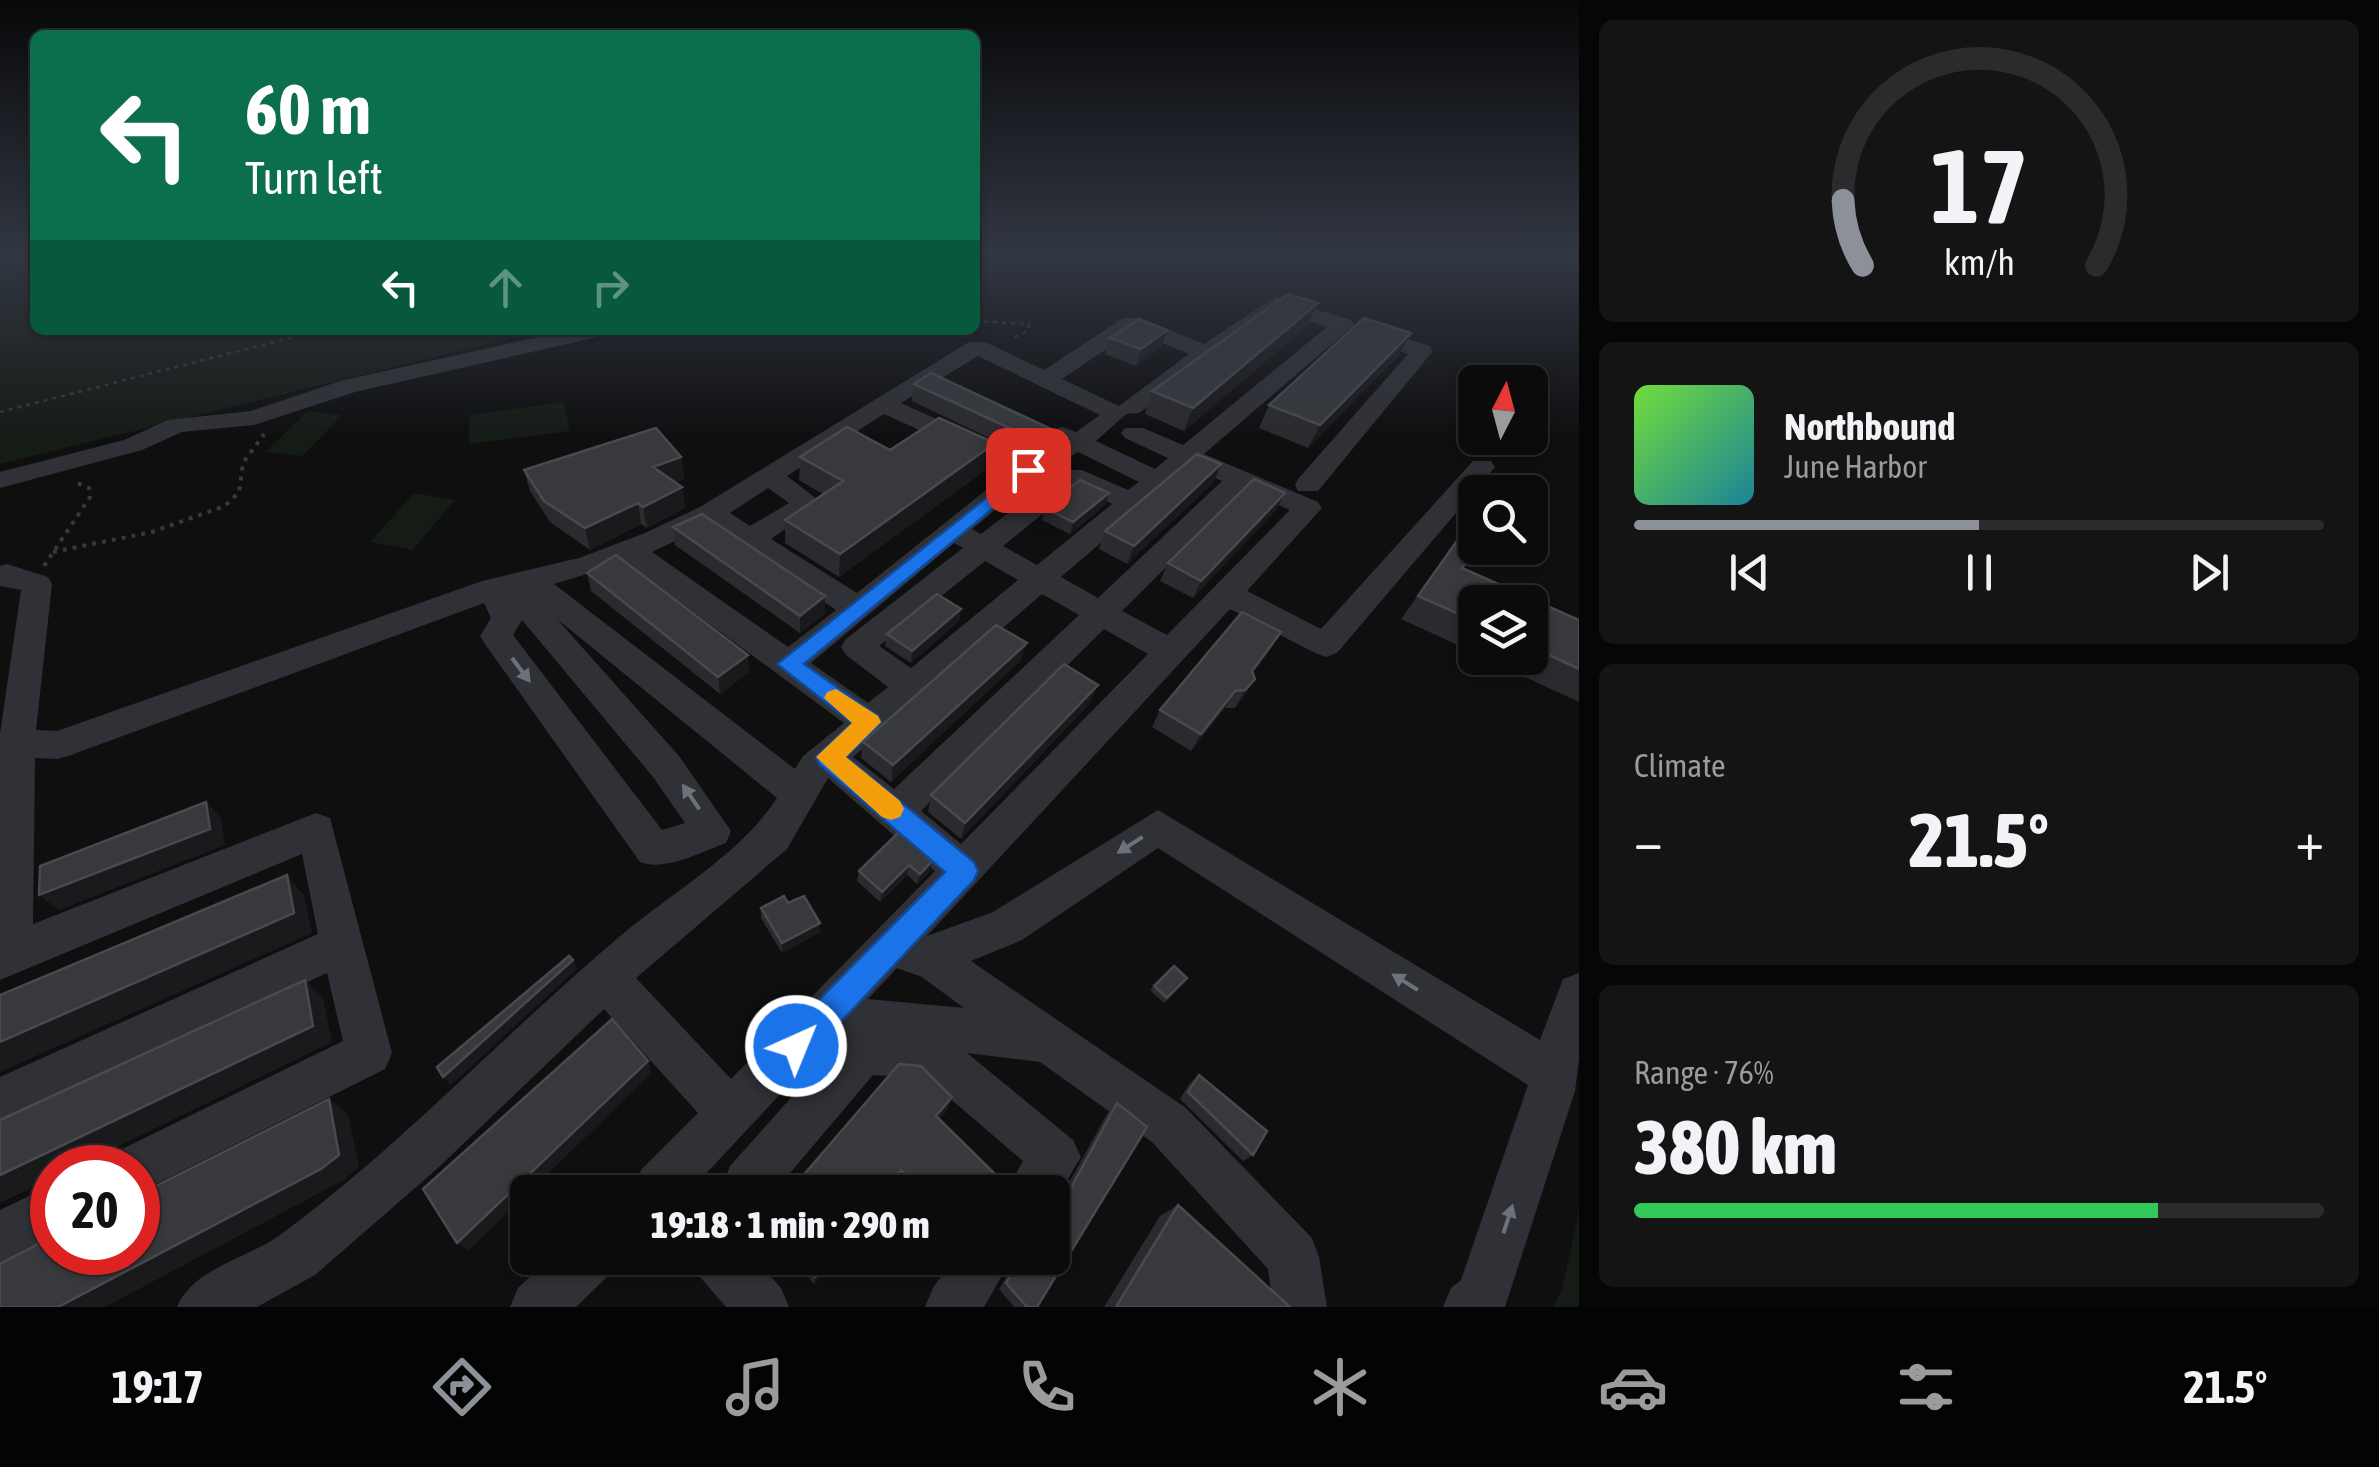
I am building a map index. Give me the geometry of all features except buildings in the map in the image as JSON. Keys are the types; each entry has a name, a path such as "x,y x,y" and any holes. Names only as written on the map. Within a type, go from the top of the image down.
{"lane":[{"path":"1158,479 1132,421 1206,353 1255,316"},
{"path":"1308,485 1422,351 1315,316"},
{"path":"1045,380 1131,323 1206,353"},
{"path":"204,1307 296,1256 421,1152 606,978 772,837 816,767 1342,325"},
{"path":"0,480 133,445 177,424 254,418 348,386 576,335"},
{"path":"8,746 58,746 511,584 586,567 629,550 710,513 977,347 1115,413 1106,426 1073,441 1028,470 788,664"},
{"path":"932,374 967,391"},
{"path":"883,404 1028,470"},
{"path":"1038,424 1158,479"},
{"path":"1227,594 1326,646 1392,564 1482,466"},
{"path":"674,1175 1308,508 1240,479 1072,476 857,647 912,686"},
{"path":"750,539 808,503 770,477"},
{"path":"895,812 1240,479"},
{"path":"710,513 858,609"},
{"path":"952,530 1172,653"},
{"path":"629,550 869,722"},
{"path":"0,576 7,574 38,584 11,693 6,956 316,830 369,1052 160,1157"},
{"path":"511,584 688,790 712,830 654,850 496,636 507,618 511,584"},
{"path":"511,584 800,794"},
{"path":"828,757 964,871"},
{"path":"884,954 929,958 1006,926 1158,827 1551,1074"},
{"path":"884,954 1014,908"},
{"path":"0,1101 341,945"},
{"path":"929,958 1169,1125 1293,1258 1300,1307"},
{"path":"606,978 730,1114"},
{"path":"1470,1307 1482,1298 1579,995"},
{"path":"818,1023 891,1020 1049,1040"},
{"path":"756,1175 863,1052 935,1056 1056,1157 1044,1175"},
{"path":"0,1237 30,1222"},
{"path":"734,1275 762,1307"},
{"path":"952,1307 974,1275"}],"path":[{"path":"977,347 1001,343 1028,331 1028,324 980,321"},
{"path":"0,412 301,335"},
{"path":"53,552 194,520 224,509 244,482 242,467 246,458 284,408"},
{"path":"42,570 90,497 89,488 55,478 52,466"}],"shaded area":[{"path":"0,316 30,316 30,335 525,335 0,464"},
{"path":"564,402 570,431 469,444 469,415"},
{"path":"308,411 342,415 303,456 265,452"},
{"path":"414,493 455,500 413,550 370,542"},
{"path":"1579,1209 1579,1307 1553,1307 1562,1290"}],"slow traffic":[{"path":"836,698 869,722 828,757 891,809"}],"route":[{"path":"796,1046 964,871 828,757 869,722 788,664 1028,470"}]}
